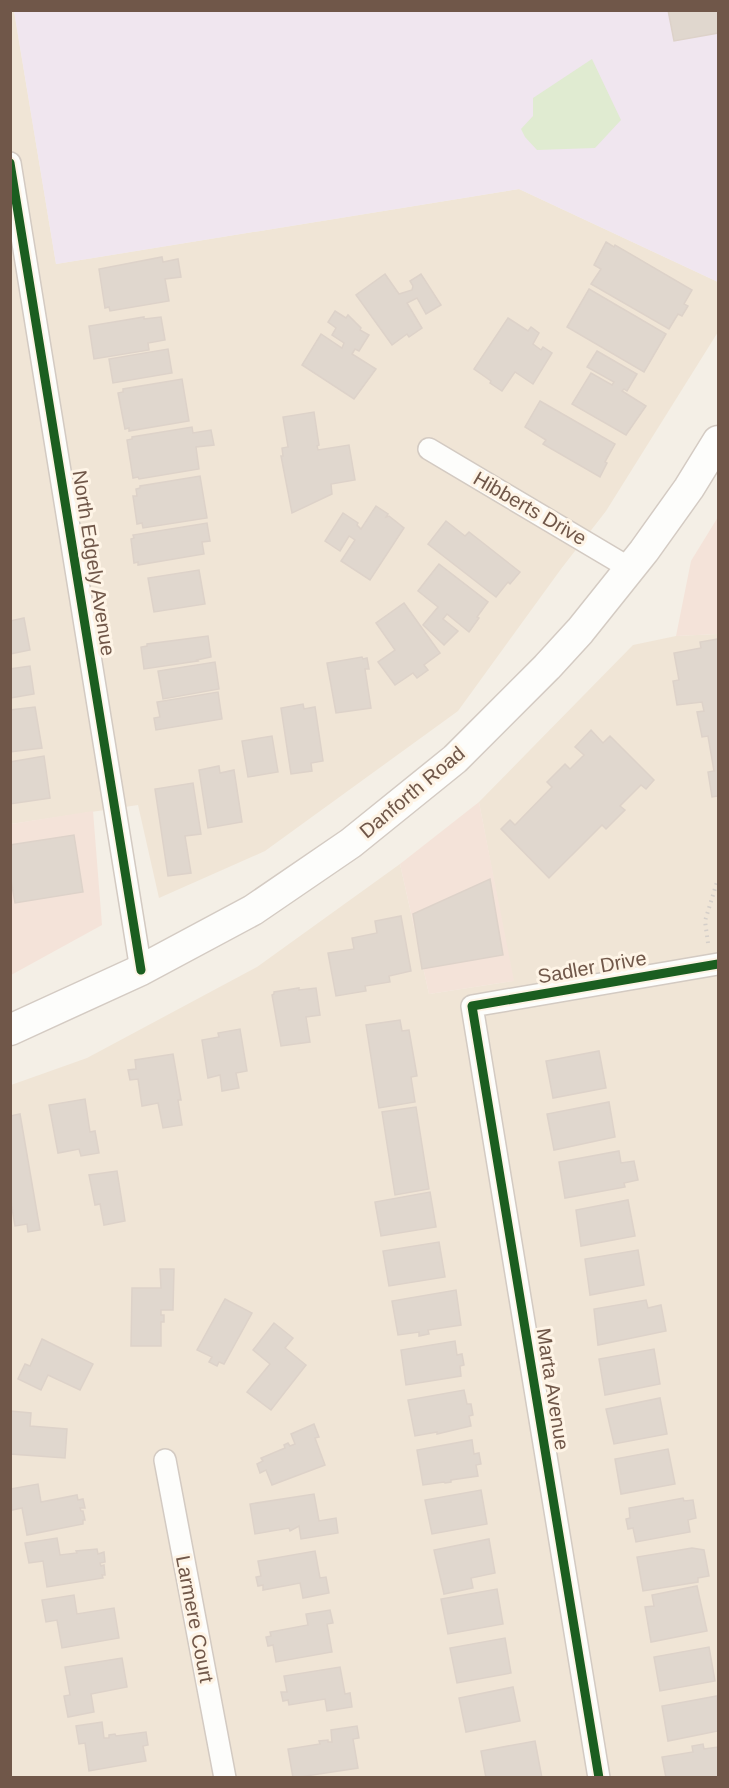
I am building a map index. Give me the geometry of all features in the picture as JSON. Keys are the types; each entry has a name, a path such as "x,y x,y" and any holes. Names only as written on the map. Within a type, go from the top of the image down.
{"main road":[{"name":"Danforth Road","path":"10,1030 141,970 253,910 351,843 455,759 580,631 630,569 689,488 718,441"}],"street":[{"name":"North Edgely Avenue","path":"10,163 141,970"},
{"name":"Hibberts Drive","path":"429,449 630,569"},
{"name":"Sadler Drive","path":"472,1006 715,964"},
{"name":"Marta Avenue","path":"472,1006 599,1778"},
{"name":"Larmere Court","path":"165,1460 225,1778"}],"path":[{"path":"715,964 705,921 717,882"}],"shaded area":[{"path":"11,11 14,11 56,264 519,189 718,282 718,332 606,511 458,711 265,851 159,898 138,805 11,824"},
{"path":"14,11 718,11 718,282 519,189 56,264"},
{"path":"718,517 718,634 676,636 691,561"},
{"path":"718,634 718,1777 11,1778 11,1085 87,1058 257,967 400,864 429,994 513,981 479,802 633,645 676,636"},
{"path":"479,802 514,981 429,994 400,864"},
{"path":"93,811 102,925 11,975 11,824"}],"green space":[{"path":"592,59 621,120 595,148 537,150 521,129 533,116 533,98"}],"building":[{"path":"668,10 718,10 718,33 674,41"},
{"path":"606,242 692,290 684,304 688,306 682,316 678,314 669,329 591,284 601,269 594,265"},
{"path":"162,257 163,262 178,259 181,277 165,279 169,301 110,311 109,307 105,308 99,269"},
{"path":"385,274 399,294 412,290 413,286 410,281 421,274 441,305 426,314 417,298 407,303 422,328 409,337 407,334 392,345 356,295"},
{"path":"589,289 666,334 644,372 567,327"},
{"path":"335,311 346,318 348,315 361,328 360,330 369,335 359,351 355,349 352,354 376,369 354,399 302,365 321,334 342,348 344,343 332,335 336,328 328,322"},
{"path":"144,317 144,319 161,317 165,340 148,343 149,350 94,359 89,326"},
{"path":"508,318 528,331 531,327 539,333 533,344 541,350 543,347 552,353 533,384 515,372 502,391 474,369"},
{"path":"168,349 172,373 113,383 109,359"},
{"path":"597,351 637,374 627,391 624,389 622,391 646,406 626,435 572,404 591,373 612,385 614,382 587,367"},
{"path":"182,379 189,421 129,431 129,428 125,429 118,393 123,392 123,389"},
{"path":"540,401 615,444 600,477 543,444 546,440 525,427"},
{"path":"314,412 318,450 349,445 355,480 331,484 332,494 292,513 281,456 283,456 282,448 288,447 283,417"},
{"path":"192,427 193,433 211,430 214,445 196,447 199,469 139,479 138,477 133,478 127,440 132,437"},
{"path":"200,476 207,518 143,528 142,523 137,524 133,496 137,496 136,489 140,486"},
{"path":"376,506 388,514 386,517 389,516 404,528 370,580 341,561 355,540 349,536 340,551 325,541 343,513 358,523 361,529"},
{"path":"446,521 465,536 469,532 520,572 496,597 428,544"},
{"path":"207,523 210,541 202,542 204,554 138,565 138,562 134,563 131,539 134,538 133,535"},
{"path":"439,564 488,602 469,632 447,614 443,619 458,631 444,645 423,625 438,607 418,591"},
{"path":"199,570 205,604 154,612 148,578"},
{"path":"404,603 440,653 424,665 428,670 417,678 413,673 395,685 378,662 395,650 376,623"},
{"path":"24,618 30,650 10,654 10,621"},
{"path":"208,636 211,657 144,669 141,647 147,644"},
{"path":"718,639 718,796 712,797 708,772 714,771 708,736 702,737 697,712 704,711 702,702 677,705 673,681 679,680 674,653 701,648 700,642"},
{"path":"367,658 369,669 365,669 371,708 336,713 327,663"},
{"path":"215,662 219,689 163,699 158,671"},
{"path":"30,666 34,694 10,698 10,669"},
{"path":"218,692 222,719 156,730 154,718 160,717 157,702"},
{"path":"303,704 304,709 315,707 323,761 311,763 312,771 291,774 281,708"},
{"path":"35,707 42,748 10,752 10,710"},
{"path":"591,730 603,743 610,736 654,780 646,789 641,785 620,806 625,810 606,829 602,825 549,878 501,829 510,820 515,825 552,787 547,782 565,764 570,769 584,755 575,747"},
{"path":"272,736 278,772 248,777 242,741"},
{"path":"44,756 50,798 10,804 10,762"},
{"path":"219,766 220,773 234,770 242,822 208,828 199,770"},
{"path":"193,783 201,834 185,836 191,873 168,876 155,789"},
{"path":"74,835 83,892 15,903 10,875 10,845"},
{"path":"490,879 503,955 422,969 413,914"},
{"path":"401,916 411,971 389,976 390,982 365,986 366,991 336,996 328,953 354,949 352,938 377,933 375,921"},
{"path":"299,988 299,990 316,988 320,1015 306,1017 310,1042 281,1046 272,995 274,992"},
{"path":"400,1020 402,1031 409,1030 417,1076 411,1077 415,1102 379,1108 366,1025"},
{"path":"240,1029 247,1071 236,1073 239,1088 222,1091 220,1075 208,1078 202,1040 219,1037 218,1033"},
{"path":"599,1051 606,1088 553,1098 546,1061"},
{"path":"173,1054 181,1100 178,1100 182,1125 163,1128 158,1103 142,1106 138,1079 130,1080 128,1070 136,1069 135,1060"},
{"path":"85,1099 90,1132 95,1131 99,1153 81,1156 79,1149 58,1153 49,1105"},
{"path":"609,1102 615,1137 554,1150 547,1114"},
{"path":"416,1107 429,1189 395,1195 382,1112"},
{"path":"20,1114 40,1230 28,1232 27,1224 15,1226 10,1196 10,1116"},
{"path":"619,1151 621,1163 634,1161 638,1180 624,1183 625,1187 565,1198 559,1162"},
{"path":"117,1171 125,1221 104,1225 100,1204 95,1205 89,1175"},
{"path":"430,1192 436,1227 381,1236 375,1202"},
{"path":"628,1200 635,1236 581,1246 576,1210"},
{"path":"439,1242 445,1277 389,1286 383,1251"},
{"path":"638,1250 644,1285 590,1295 585,1259"},
{"path":"160,1269 174,1269 173,1310 161,1310 164,1322 161,1322 161,1346 131,1346 132,1288 161,1288"},
{"path":"456,1290 461,1325 428,1330 429,1334 419,1336 419,1332 398,1335 392,1301"},
{"path":"225,1299 252,1313 224,1364 219,1362 217,1366 209,1362 212,1357 197,1350"},
{"path":"646,1300 648,1308 661,1305 666,1331 598,1345 594,1309"},
{"path":"274,1323 293,1338 285,1348 306,1365 271,1410 247,1392 270,1364 253,1350"},
{"path":"42,1339 93,1364 80,1390 48,1375 41,1390 18,1379 25,1364 30,1366"},
{"path":"455,1341 457,1355 462,1354 464,1365 460,1366 461,1376 406,1385 401,1350"},
{"path":"654,1349 660,1384 605,1395 599,1359"},
{"path":"464,1390 467,1404 471,1404 473,1415 469,1416 471,1426 437,1434 437,1432 415,1436 408,1400"},
{"path":"660,1398 667,1434 614,1444 606,1409"},
{"path":"10,1411 31,1413 30,1426 67,1429 65,1458 10,1454"},
{"path":"314,1424 319,1437 315,1438 325,1465 272,1485 266,1470 260,1473 257,1464 263,1461 261,1458 285,1448 284,1445 288,1443 290,1446 295,1444 291,1434"},
{"path":"472,1440 474,1454 479,1453 481,1464 476,1465 478,1476 423,1485 417,1450"},
{"path":"668,1449 675,1484 621,1494 615,1459"},
{"path":"38,1484 41,1502 77,1495 78,1500 83,1499 85,1508 80,1508 85,1520 83,1524 27,1535 22,1508 12,1510 10,1489"},
{"path":"481,1490 487,1524 432,1534 425,1500"},
{"path":"314,1494 319,1521 336,1518 338,1533 301,1539 299,1526 290,1531 289,1528 255,1534 250,1504"},
{"path":"683,1498 684,1501 693,1500 696,1518 688,1520 690,1532 636,1542 633,1528 628,1529 626,1519 630,1518 629,1508"},
{"path":"57,1538 60,1555 97,1549 98,1554 104,1552 105,1562 100,1563 101,1566 104,1565 103,1578 47,1587 43,1561 29,1563 25,1543"},
{"path":"489,1539 495,1573 471,1578 473,1588 444,1594 434,1550"},
{"path":"692,1548 704,1550 709,1576 698,1578 698,1582 643,1591 637,1557"},
{"path":"315,1551 320,1578 326,1577 329,1593 303,1598 300,1583 263,1590 263,1585 258,1586 256,1577 261,1576 258,1561"},
{"path":"697,1586 707,1631 651,1642 645,1607 654,1606 652,1595"},
{"path":"497,1589 503,1624 448,1634 441,1599"},
{"path":"74,1595 77,1614 114,1608 119,1638 62,1648 57,1620 46,1622 42,1600"},
{"path":"330,1610 333,1623 327,1624 332,1652 276,1662 273,1645 268,1646 266,1637 271,1636 270,1632 308,1625 306,1614"},
{"path":"505,1638 511,1673 457,1683 450,1648"},
{"path":"709,1647 715,1681 660,1691 654,1657"},
{"path":"122,1658 127,1687 91,1694 94,1712 68,1717 64,1696 70,1695 65,1667"},
{"path":"340,1667 345,1694 350,1693 352,1707 327,1711 325,1699 289,1705 288,1700 283,1701 281,1692 287,1692 284,1676"},
{"path":"513,1687 520,1721 466,1732 459,1698"},
{"path":"717,1696 718,1731 668,1741 662,1706"},
{"path":"102,1722 104,1738 115,1734 116,1736 146,1732 148,1745 143,1746 146,1761 89,1771 85,1743 79,1744 76,1726"},
{"path":"357,1726 359,1738 353,1739 358,1768 293,1778 288,1749 320,1744 319,1741 332,1742 331,1730"},
{"path":"535,1741 542,1778 486,1778 481,1751"},
{"path":"703,1744 704,1749 718,1747 718,1778 666,1778 662,1757 693,1752 692,1746"}],"cycle path":[{"path":"10,163 141,970"},
{"path":"599,1778 472,1006 718,964"}]}
